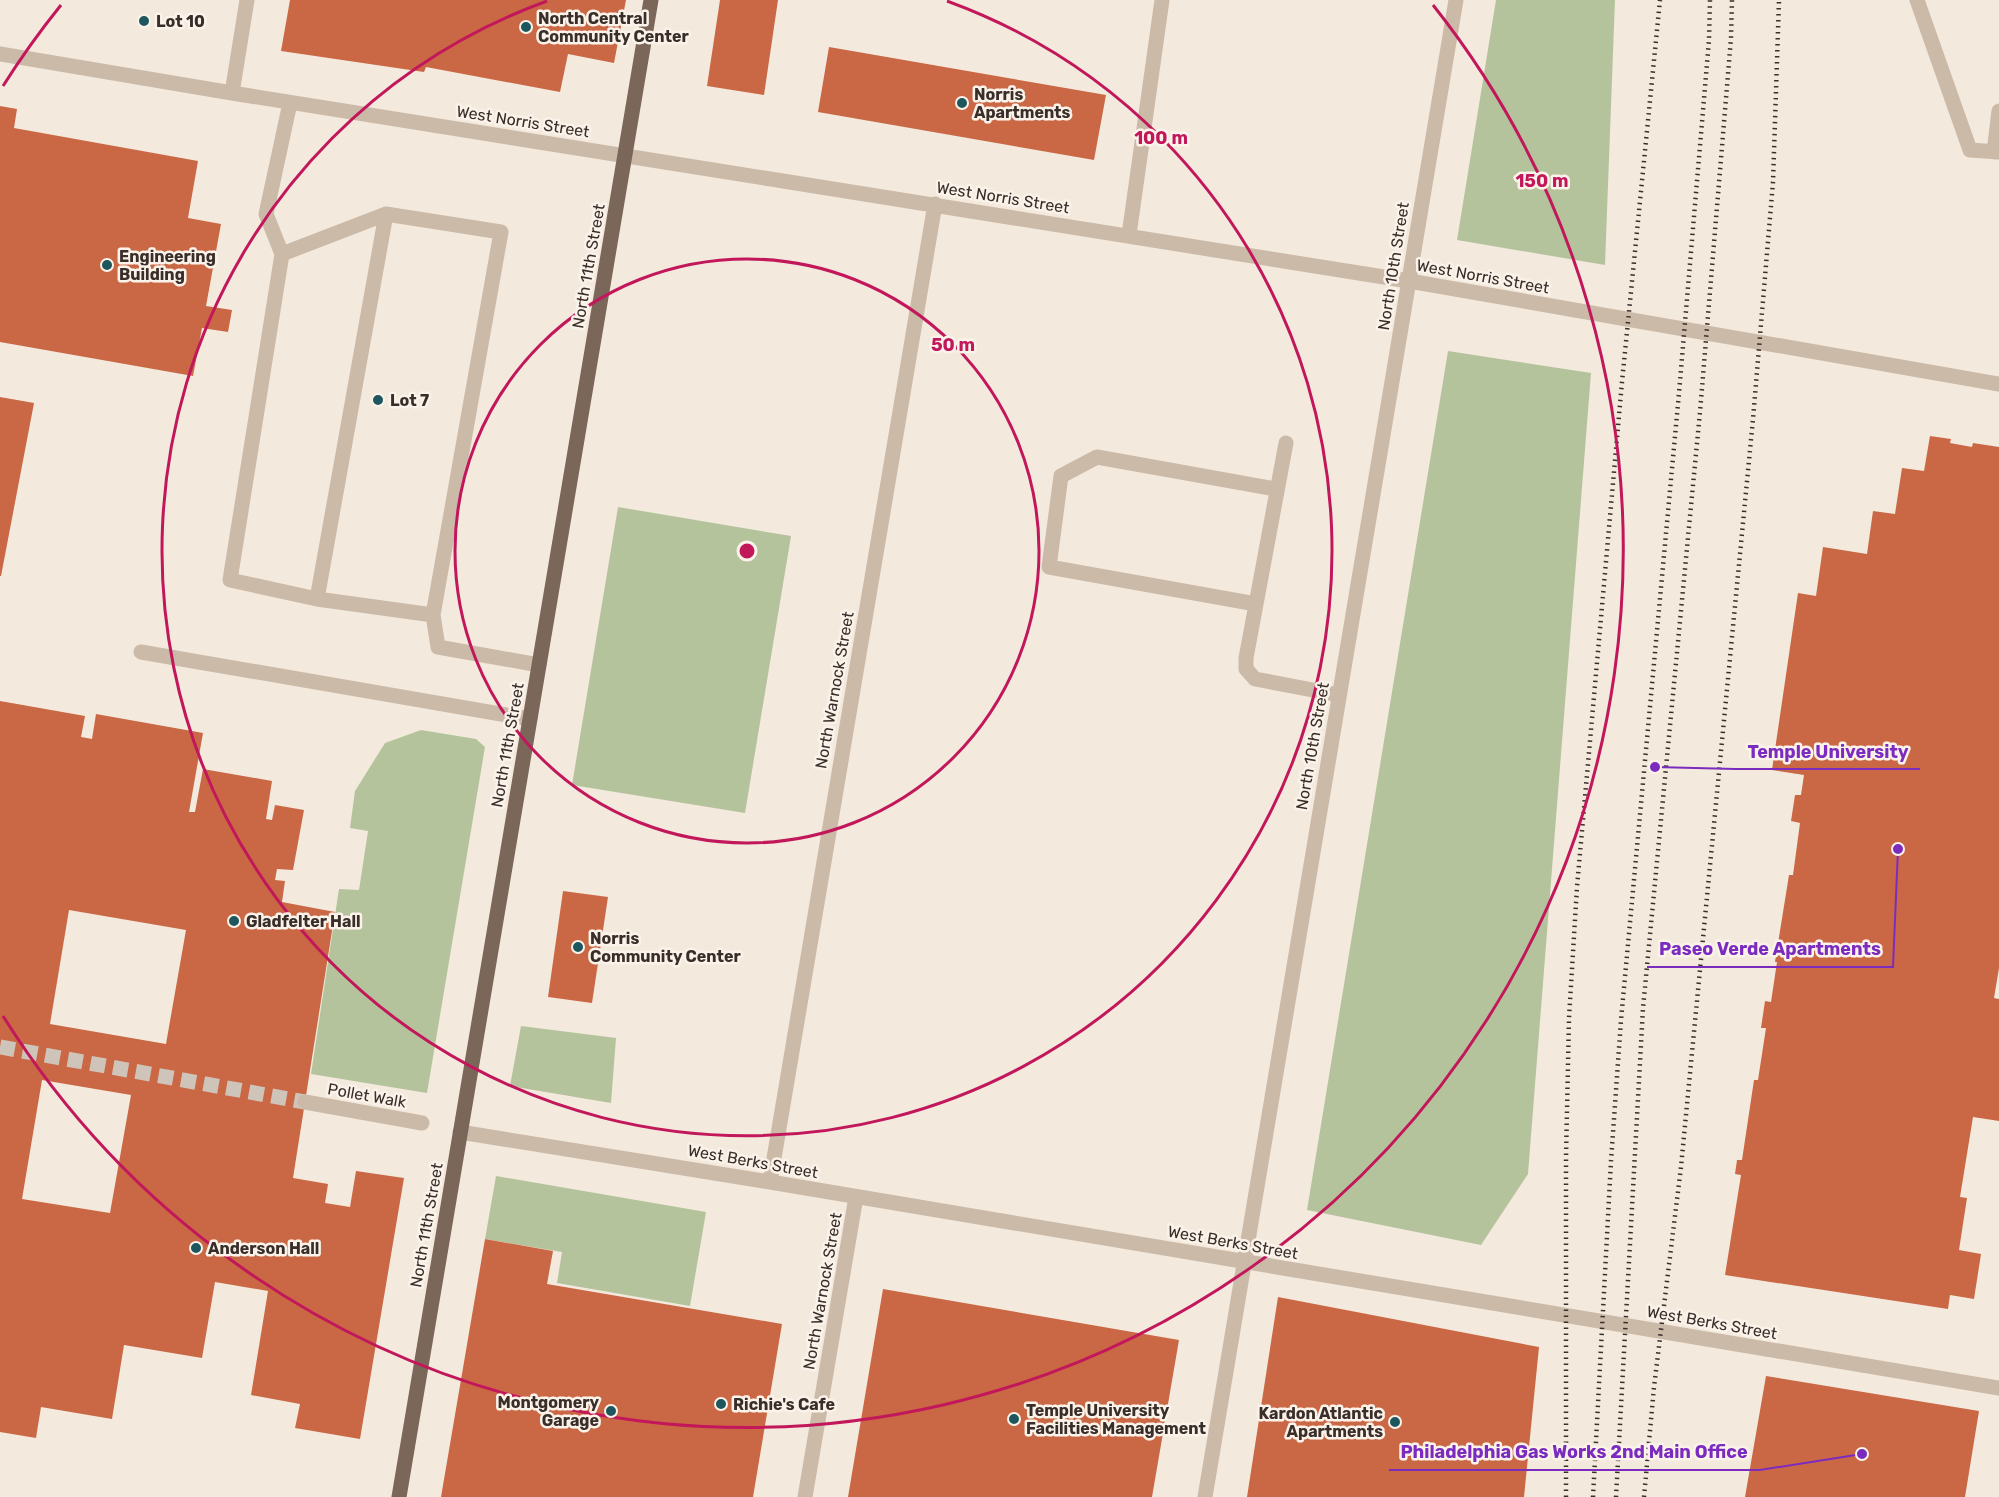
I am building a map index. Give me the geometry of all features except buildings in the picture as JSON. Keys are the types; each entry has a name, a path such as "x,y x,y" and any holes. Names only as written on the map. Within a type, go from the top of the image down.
{"main road":[{"name":"North 11th Street","path":"399,1497 651,0"}],"street":[{"path":"232,93 247,0"},
{"path":"1129,235 1162,0"},
{"name":"North 10th Street","path":"1204,1497 1456,0"},
{"path":"1917,0 1970,150 1996,152 1999,111"},
{"name":"West Norris Street","path":"0,54 1409,281 1999,384"},
{"path":"290,102 266,214 282,254 230,580 317,599 433,615"},
{"name":"North Warnock Street","path":"770,1182 935,204"},
{"path":"282,254 386,214 501,232 433,615 438,647 539,665"},
{"path":"317,599 386,214"},
{"path":"1286,443 1246,658 1246,669 1255,679 1339,695"},
{"path":"1256,604 1049,567 1061,476 1097,457 1276,489"},
{"path":"141,652 530,719"},
{"name":"Pollet Walk","path":"304,1102 422,1123"},
{"name":"West Berks Street","path":"460,1132 1999,1388"},
{"name":"North Warnock Street","path":"805,1497 856,1197"}],"green space":[{"path":"1496,0 1615,0 1605,265 1457,240"},
{"path":"1448,351 1591,373 1528,1174 1481,1245 1307,1210"},
{"path":"618,507 791,536 745,813 572,785"},
{"path":"421,730 476,739 485,747 427,1093 311,1074 339,889 359,890 368,831 350,828 355,791 385,743"},
{"path":"521,1026 616,1038 611,1103 510,1086"},
{"path":"496,1176 706,1212 690,1306 557,1283 562,1252 485,1239"}],"tunnel":[{"path":"0,1047 305,1102"}],"railway":[{"path":"1566,1497 1566,1157 1569,1018 1577,887 1622,382 1660,0"},
{"path":"1593,1497 1621,1020 1679,393 1709,40 1710,0"},
{"path":"1616,1497 1643,1008 1700,412 1731,38 1732,0"},
{"path":"1644,1497 1654,1387 1681,1167 1753,419 1773,182 1779,0"}],"place":[{"name":"Lot 10","path":"144,21"},
{"name":"North Central Community Center","path":"526,27"},
{"name":"Norris Apartments","path":"962,103"},
{"name":"Engineering Building","path":"107,265"},
{"name":"Lot 7","path":"378,400"},
{"name":"Temple University","path":"1655,767"},
{"name":"Paseo Verde Apartments","path":"1898,849"},
{"name":"Gladfelter Hall","path":"234,921"},
{"name":"Norris Community Center","path":"578,947"},
{"name":"Anderson Hall","path":"196,1248"},
{"name":"Richie's Cafe","path":"721,1404"},
{"name":"Montgomery Garage","path":"611,1411"},
{"name":"Temple University Facilities Management","path":"1014,1419"},
{"name":"Kardon Atlantic Apartments","path":"1395,1422"},
{"name":"Philadelphia Gas Works 2nd Main Office","path":"1862,1454"}]}
